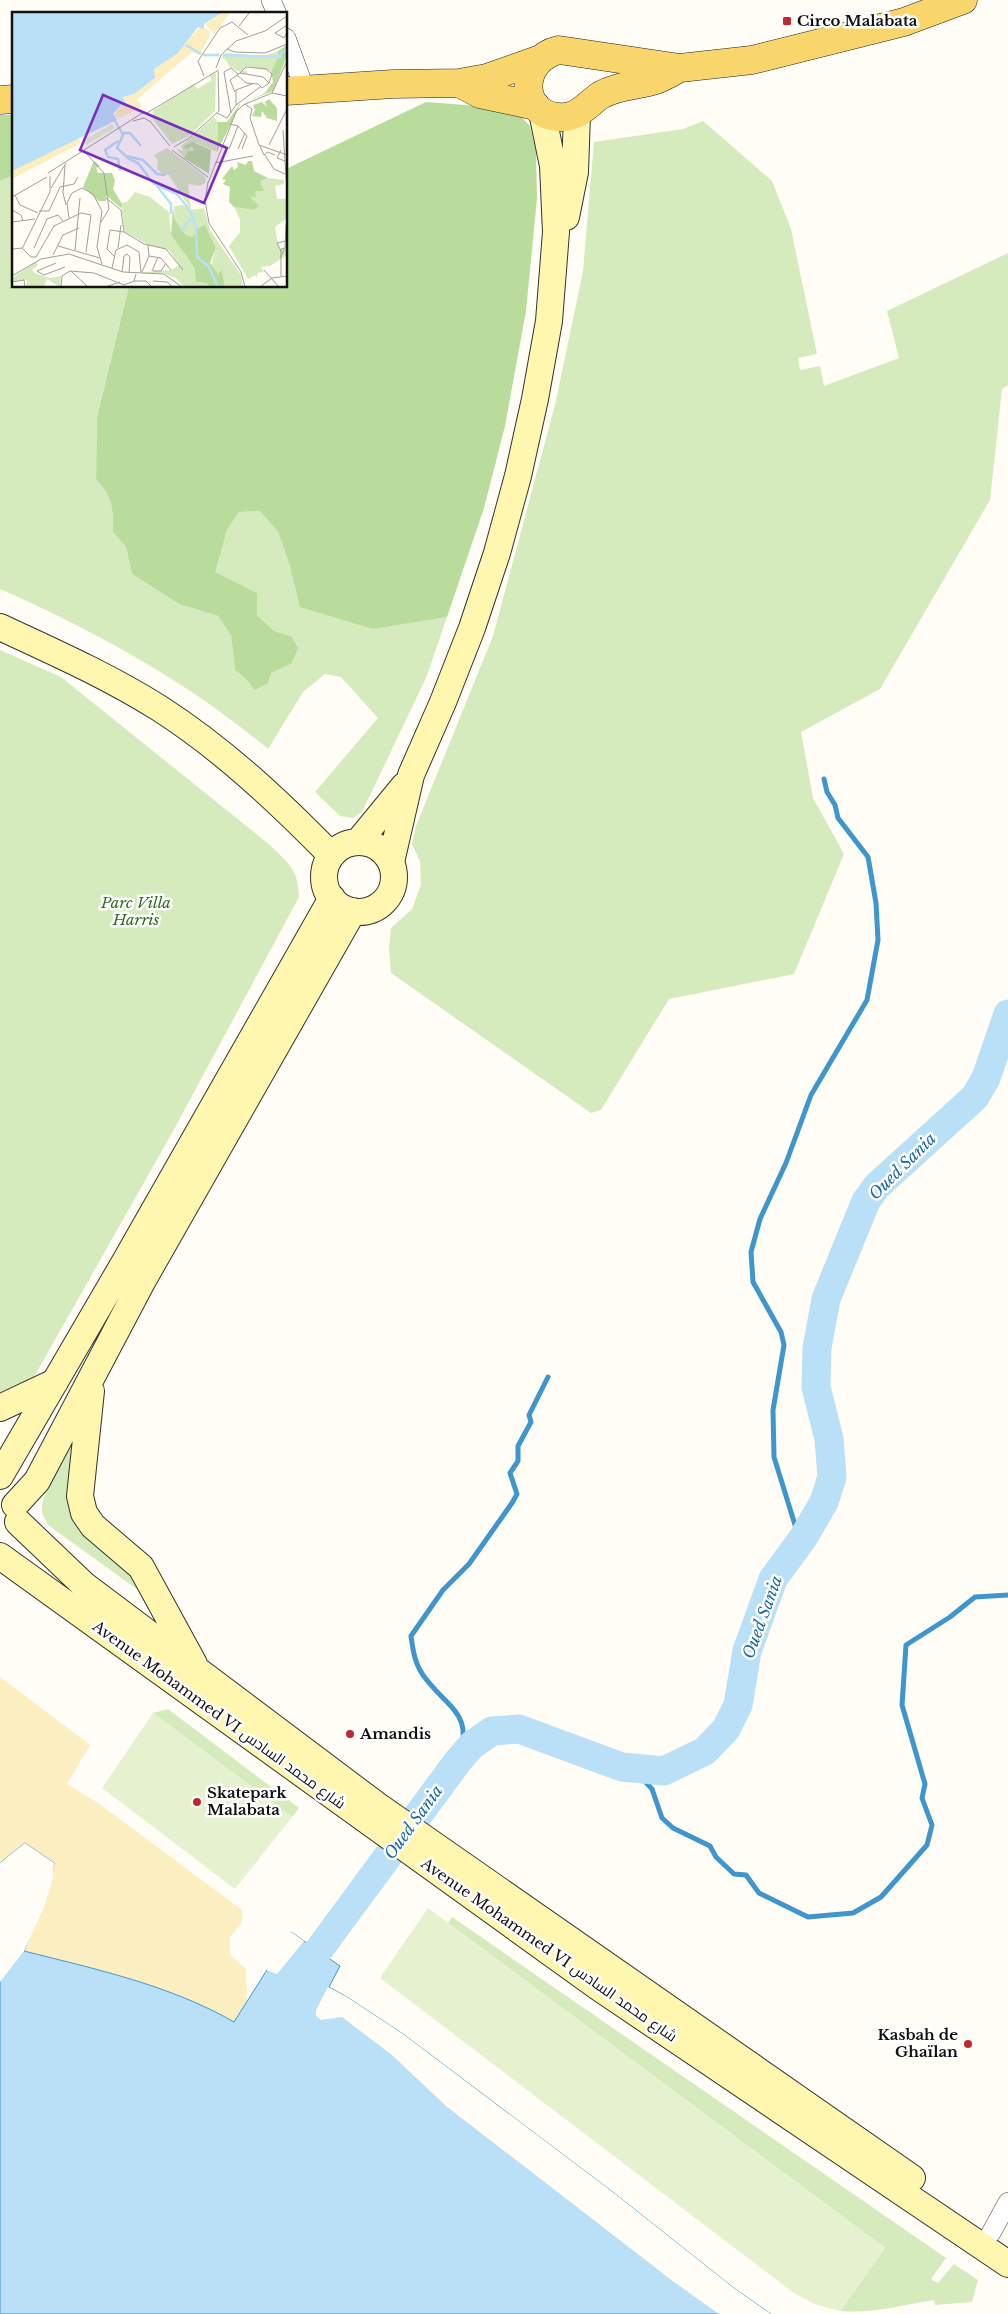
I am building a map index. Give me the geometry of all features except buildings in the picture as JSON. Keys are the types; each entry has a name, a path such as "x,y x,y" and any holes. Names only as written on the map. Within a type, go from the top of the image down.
{"main road":[{"path":"296,90 459,83 487,78 538,60 544,55 559,50 680,68 752,60 904,22 963,0"},
{"path":"575,53 589,64 594,72 595,90 582,110"},
{"path":"538,60 528,83 532,99 539,109"},
{"path":"459,83 480,94 539,109 558,117 582,110 611,90 656,80 680,68"}],"street":[{"path":"271,0 276,12"},
{"path":"288,48 296,90"},
{"path":"391,862 381,849 367,842 358,842 341,847 331,855 324,875 325,883 332,898 345,909 353,911 370,910 378,907 389,895 394,879 391,862 411,775 443,702 472,628 497,553 518,476 535,399 549,320 554,254 555,188 539,109"},
{"path":"554,254 563,227 575,172 582,110"},
{"path":"0,627 94,670 159,708 221,752 279,801 331,855"},
{"path":"358,842 411,775"},
{"path":"0,1476 332,898"},
{"path":"0,1544 11,1537 11,1506 36,1480 93,1377 143,1280 353,911"},
{"path":"93,1377 80,1496 84,1513 93,1526 142,1567 172,1620 188,1657 204,1676"},
{"path":"0,1408 54,1382"},
{"name":"Avenue Mohammed VI شارع محمد السادس","path":"11,1506 84,1585 204,1676 374,1815"},
{"name":"Avenue Mohammed VI شارع محمد السادس","path":"0,1556 431,1855 1000,2238"},
{"name":"Avenue Mohammed VI شارع محمد السادس","path":"431,1855 598,1987 1008,2264"},
{"path":"1000,2238 1008,2202"}],"green space":[{"path":"426,102 504,108 517,112 530,126 536,152 537,198 526,311 505,426 484,508 447,617 373,629 300,607 290,566 278,532 260,511 239,512 227,530 215,572 257,593 257,615 274,631 291,636 298,648 291,664 271,673 268,683 255,690 235,670 231,635 218,616 179,604 132,574 126,547 113,532 112,510 109,498 96,479 97,417 129,288 288,288 288,168"},
{"path":"0,115 12,115 12,176 0,181"},
{"path":"703,121 772,181 791,229 817,354 798,358 800,370 820,366 824,386 899,358 887,311 1008,253 1008,385 1002,389 990,500 880,689 801,732 813,798 844,854 794,974 669,999 601,1110 591,1113 391,973 389,948 391,928 412,909 421,885 420,861 412,844 416,826 493,636 555,405 583,271 594,142 683,129"},
{"path":"12,176 12,288 129,288 97,417 96,479 106,492 111,503 113,532 126,547 132,574 179,604 218,616 231,635 235,670 246,679 271,673 291,664 291,636 274,631 257,615 257,593 214,572 227,530 239,512 260,511 278,532 290,566 372,629 447,617 426,678 362,812 353,818 340,816 315,792 378,718 341,677 325,674 303,692 268,749 206,702 140,660 71,622 0,589 0,181"},
{"name":"Parc Villa Harris","path":"0,650 61,677 270,845 287,862 294,873 297,880 299,897 172,1133 30,1384 0,1400"},
{"path":"76,1439 73,1491 156,1603 48,1525 44,1518 42,1510 45,1494"},
{"path":"168,1709 299,1808 292,1817 153,1713"},
{"name":"Skatepark Malabata","path":"153,1713 292,1817 235,1889 102,1788"},
{"path":"428,1908 885,2248 840,2311 814,2304 794,2293 380,1978"},
{"path":"452,1917 946,2258 931,2279 938,2283 954,2264 978,2280 972,2302 935,2305 934,2300 876,2310 840,2311 885,2248 448,1923"}],"sand":[{"path":"0,1677 90,1745 67,1784 98,1803 242,1910 242,1922 230,1937 230,1955 246,1969 247,2001 234,2022 184,1997 132,1979 24,1951 44,1907 25,1843 0,1863"}],"water":[{"path":"25,1843 54,1863 50,1886 24,1951 132,1979 184,1998 234,2022 291,1932 340,1966 329,1987 403,2034 614,2193 735,2289 771,2314 0,2314 0,1863"}],"pier":[{"path":"25,1843 54,1863 53,1879 44,1907 24,1951 0,1982 0,1863"},
{"path":"291,1932 304,1941 277,1974 264,1969 286,1935"},
{"path":"328,1987 347,1997 403,2034 614,2193 735,2289 771,2314 719,2314 674,2282 446,2106 392,2055 342,2017 321,2020 316,2016 316,2010"}],"waterway":[{"path":"800,1541 774,1457 773,1410 784,1345 781,1332 753,1282 751,1252 760,1219 786,1163 811,1095 867,1000 878,940 876,903 868,857 838,818 835,805 827,792 824,779"},
{"name":"Oued Sania","path":"318,1951 458,1761 472,1745 492,1731 519,1729 622,1767 664,1771 705,1751 726,1729 738,1705 747,1651 773,1579 803,1538 824,1502 832,1477 829,1439 816,1387 817,1348 826,1299 866,1201 877,1186 975,1097 986,1078 1008,1014"},
{"path":"458,1761 463,1733 461,1723 457,1714 419,1669 411,1636 443,1590 469,1564 517,1494 510,1473 518,1461 518,1446 531,1422 529,1415 548,1377"},
{"path":"622,1767 642,1778 652,1789 662,1818 673,1828 710,1846 716,1857 734,1874 746,1875 759,1893 808,1917 853,1913 881,1897 927,1845 932,1825 922,1798 925,1784 902,1705 906,1645 950,1617 975,1597 1008,1595"}],"place":[{"name":"Circo Malabata","path":"787,21"},
{"name":"Amandis","path":"350,1734"},
{"name":"Skatepark Malabata","path":"197,1802"},
{"name":"Kasbah de Ghaïlan","path":"968,2044"}]}
